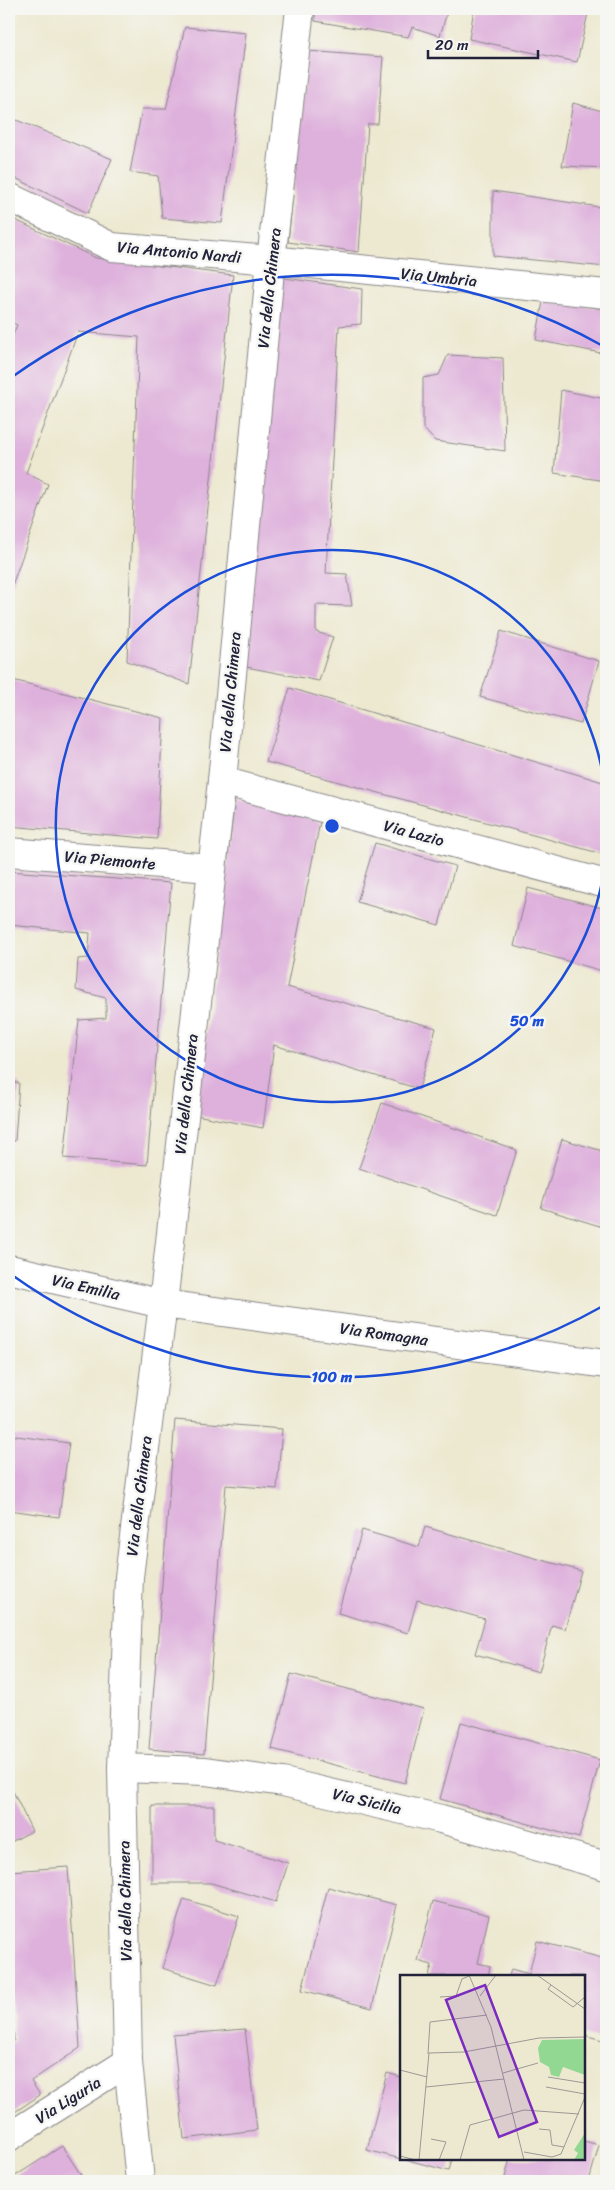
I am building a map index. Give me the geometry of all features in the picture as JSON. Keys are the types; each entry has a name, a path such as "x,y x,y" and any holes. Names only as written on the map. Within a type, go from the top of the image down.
{"street":[{"name":"Via della Chimera","path":"140,2181 128,2062 122,1768 129,1577 163,1304 222,781 271,260 300,9"},
{"name":"Via Antonio Nardi","path":"9,197 112,247 271,260"},
{"name":"Via Umbria","path":"271,260 606,294"},
{"name":"Via Lazio","path":"222,781 606,884"},
{"name":"Via Piemonte","path":"9,852 211,868"},
{"name":"Via Emilia","path":"9,1269 163,1304"},
{"name":"Via Romagna","path":"163,1304 606,1364"},
{"name":"Via Sicilia","path":"122,1768 205,1771 283,1782 441,1819 606,1866"},
{"name":"Via Liguria","path":"9,2137 128,2062"}],"building":[{"path":"315,9 448,9 440,36 412,27 408,37 315,21"},
{"path":"474,9 589,9 577,62 469,39"},
{"path":"185,27 246,33 222,223 162,218 158,176 130,172 142,109 166,109"},
{"path":"308,51 383,57 378,124 368,124 359,252 288,242"},
{"path":"573,103 606,112 606,168 562,166"},
{"path":"9,117 112,159 88,213 9,175"},
{"path":"493,191 606,208 606,267 493,256"},
{"path":"9,217 96,258 233,275 189,684 127,661 139,337 78,332 26,473 48,484 9,594 9,344 17,325 9,321"},
{"path":"278,277 362,289 361,324 339,326 326,573 347,574 352,606 316,605 316,632 333,637 319,681 246,667"},
{"path":"543,301 606,309 606,354 536,340"},
{"path":"448,355 503,358 505,451 435,441 423,428 423,378 439,375"},
{"path":"561,390 606,399 606,481 554,473"},
{"path":"501,631 599,661 581,724 480,697"},
{"path":"9,679 163,718 157,839 9,826"},
{"path":"290,688 606,783 606,855 266,762"},
{"path":"235,799 320,822 287,987 436,1028 419,1089 274,1045 263,1128 196,1115"},
{"path":"375,843 455,866 439,925 357,902"},
{"path":"9,871 171,883 147,1165 64,1158 79,1020 106,1018 106,998 76,990 78,959 88,958 90,933 9,925"},
{"path":"528,888 606,909 606,972 514,946"},
{"path":"9,1082 19,1083 15,1141 9,1141"},
{"path":"382,1103 517,1150 497,1215 359,1168"},
{"path":"562,1139 606,1152 606,1228 541,1208"},
{"path":"175,1420 282,1429 277,1489 226,1485 204,1754 149,1749"},
{"path":"9,1435 69,1443 59,1517 9,1510"},
{"path":"425,1527 581,1571 565,1629 552,1625 539,1672 475,1654 485,1619 417,1600 408,1633 338,1613 362,1530 419,1547"},
{"path":"291,1674 424,1709 405,1783 272,1749"},
{"path":"461,1722 600,1760 579,1838 440,1799"},
{"path":"9,1783 32,1831 9,1843"},
{"path":"152,1806 214,1806 214,1840 288,1863 276,1902 211,1883 152,1883"},
{"path":"68,1867 80,2048 31,2081 40,2095 9,2116 9,2045 14,2041 9,1955 9,1871"},
{"path":"328,1887 397,1905 372,2008 302,1990"},
{"path":"184,1899 239,1916 217,1985 162,1968"},
{"path":"433,1901 489,1915 478,1963 490,1966 488,1975 429,1975 432,1965 418,1961"},
{"path":"537,1941 606,1959 606,2041 585,2035 585,1975 509,1975 511,1969 529,1974"},
{"path":"245,2029 257,2130 184,2139 173,2035"},
{"path":"387,2073 400,2077 400,2159 367,2150"},
{"path":"585,2141 599,2145 589,2181 504,2181 510,2160 585,2160"},
{"path":"62,2146 85,2181 9,2181 9,2180"},
{"path":"408,2160 452,2160 449,2171"}]}
